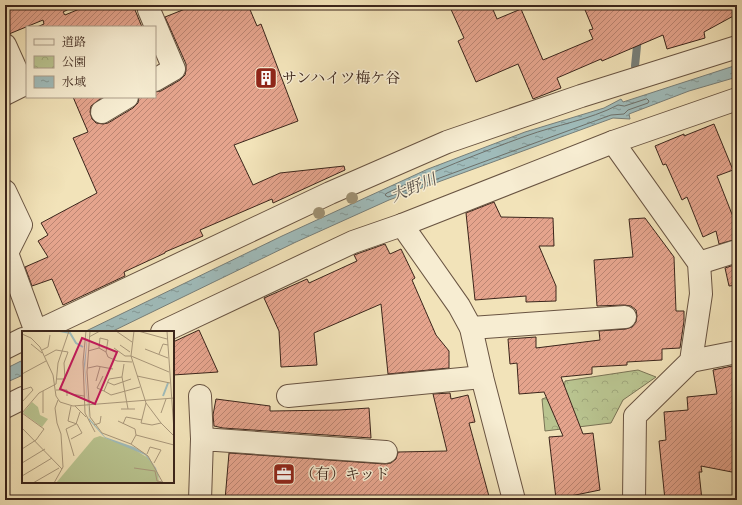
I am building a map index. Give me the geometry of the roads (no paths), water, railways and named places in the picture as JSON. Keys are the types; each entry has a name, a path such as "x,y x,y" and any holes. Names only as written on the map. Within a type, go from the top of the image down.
{"street":[{"path":"152,7 174,69 156,79"},
{"path":"5,45 23,85 5,94"},
{"path":"38,331 330,193 448,142 581,96 737,47"},
{"path":"102,112 125,98"},
{"path":"164,331 353,242 402,226 613,142 737,99"},
{"path":"613,142 699,263 701,294 691,361"},
{"path":"5,191 21,225 6,253 36,331"},
{"path":"402,226 459,306 471,328 482,377 514,500"},
{"path":"699,263 737,251"},
{"path":"471,328 625,317"},
{"path":"5,348 22,340"},
{"path":"634,500 635,416 691,361 737,352"},
{"path":"288,396 482,377"},
{"path":"200,396 202,439 200,500"},
{"path":"5,407 22,398"},
{"path":"202,439 386,452"}],"water":[{"name":"大野川","path":"737,65 737,77 689,91 629,114 630,119 613,118 389,200 296,242 113,331 86,331 282,236 428,169 525,132 604,108 621,99 623,102"},
{"path":"22,360 22,375 5,383 5,369"}],"waterway":[{"path":"635,66 638,36"}],"place":[{"name":"サンハイツ梅ケ谷","path":"266,78"},
{"name":"（有）キッド","path":"284,474"}]}
